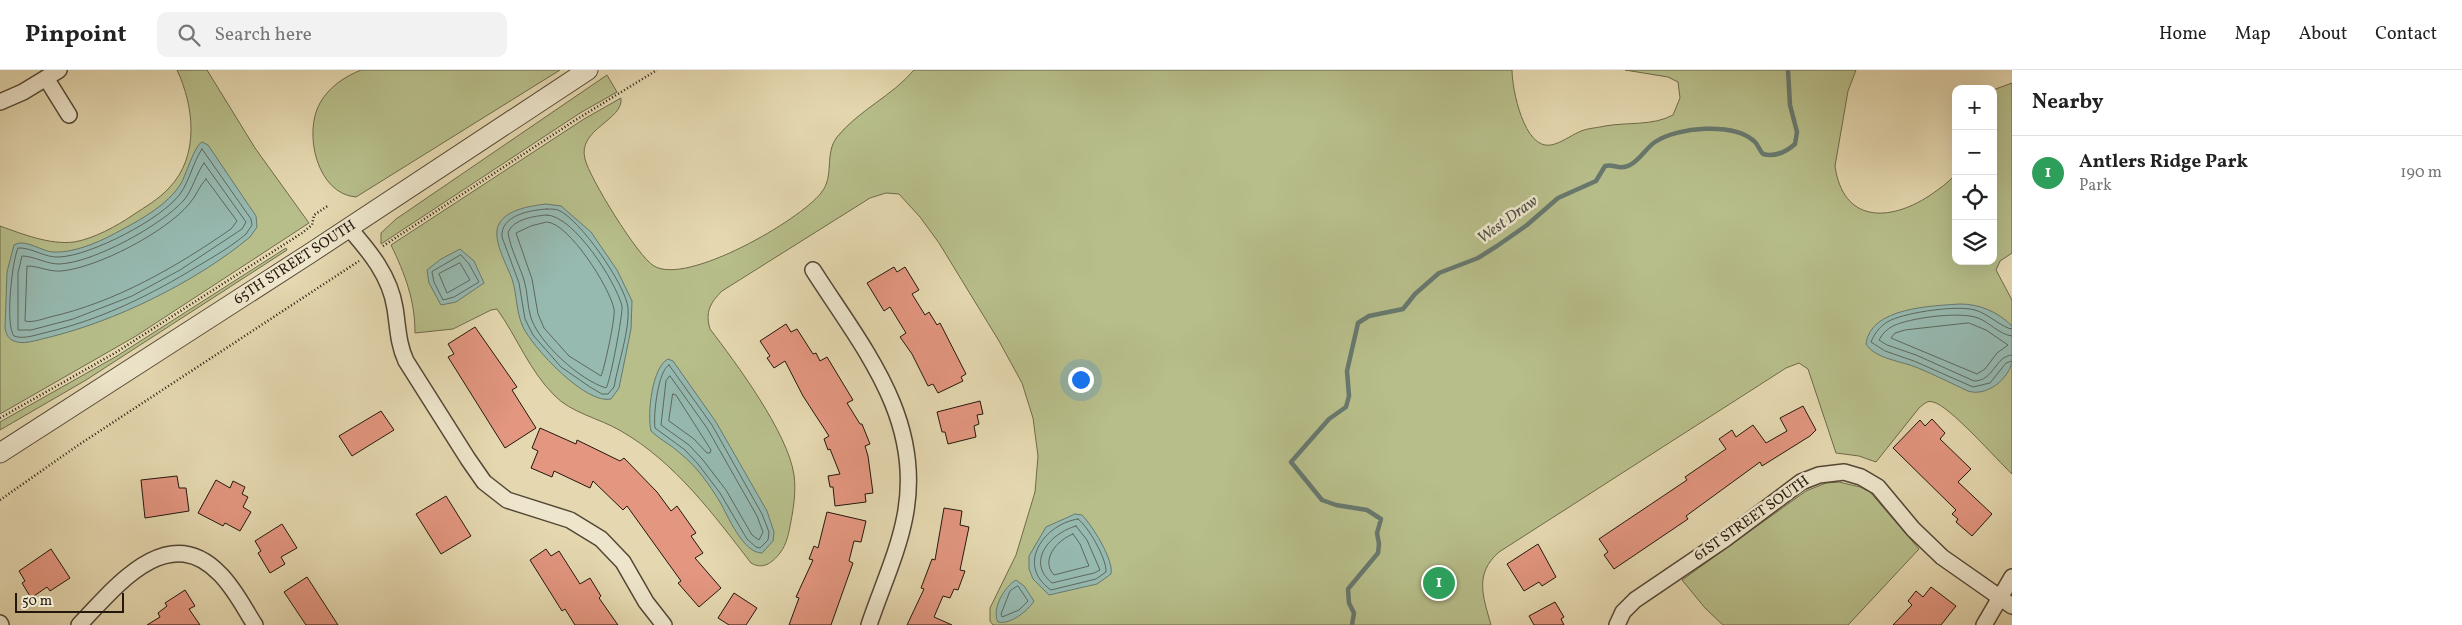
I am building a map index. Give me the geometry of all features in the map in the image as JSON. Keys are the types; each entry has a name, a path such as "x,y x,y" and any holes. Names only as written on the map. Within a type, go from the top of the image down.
{"street":[{"name":"65TH STREET SOUTH","path":"0,453 349,228 588,70"},
{"path":"0,102 52,74 69,115"},
{"path":"349,228 367,248 386,278 394,302 399,342 406,361 480,477 507,500 570,520 601,539 622,562 646,602 664,625"},
{"path":"813,270 886,387 898,415 907,449 909,485 905,516 869,625"},
{"name":"61ST STREET SOUTH","path":"1617,625 1625,609 1635,600 1725,539 1798,485 1814,476 1833,473 1853,474 1878,487 1913,529 1933,549 2006,603"},
{"path":"79,625 137,567 157,557 175,555 198,559 215,569 231,587 255,625"},
{"path":"1984,625 2006,603 2012,577"}],"path":[{"path":"388,243 574,121 657,70"},
{"path":"0,418 123,348 302,233 312,225 314,215 329,205"},
{"path":"0,500 77,446 349,267"}],"green space":[{"path":"177,70 207,70 255,148 309,223 136,336 0,414 0,226 55,242 74,242 112,228 161,196 179,175 186,161 190,146 190,115 183,84"},
{"path":"361,70 560,70 356,197 343,193 332,185 323,174 317,160 313,130 315,116 320,103 332,87"},
{"path":"914,70 1512,70 1517,103 1527,128 1534,138 1542,144 1551,145 1585,130 1657,121 1673,115 1680,98 1678,82 1668,77 1625,70 1856,70 1848,91 1835,166 1840,185 1847,198 1858,207 1870,212 1884,213 1914,205 1952,178 1952,265 1997,265 1997,89 2012,83 2012,253 2000,261 1996,270 2012,300 2012,474 1961,422 1940,405 1931,402 1919,408 1876,462 1859,456 1836,453 1808,369 1799,363 1786,368 1499,552 1491,560 1483,577 1483,595 1491,625 993,625 990,621 990,608 1016,555 1035,492 1038,456 1033,418 1022,383 999,341 939,243 920,217 899,194 886,193 870,198 722,291 714,300 708,313 710,329 772,419 790,458 794,475 794,504 786,542 777,557 763,566 751,563 708,508 659,458 613,426 577,411 554,395 537,375 497,309 491,310 453,329 415,333 411,298 401,266 391,245 584,119 621,98 620,106 616,113 594,132 588,140 584,149 585,159 604,198 637,248 654,266 670,270 691,267 716,259 742,247 791,219 809,205 821,193 828,179 831,151 837,137 855,119"},
{"path":"607,75 617,92 580,113 381,244 381,233 396,219"},
{"path":"286,248 287,250 86,380 0,430 0,422 117,356"},
{"path":"1839,482 1860,487 1870,492 1919,549 1848,625 1723,625 1705,608 1682,580 1806,491 1826,483"}],"water":[{"path":"202,142 208,145 256,216 257,227 250,237 229,254 180,285 126,311 72,331 34,341 24,343 16,342 9,338 5,328 7,272 14,245 23,243 49,251 63,252 99,241 130,225 154,210 175,192 196,149"},
{"path":"546,204 561,206 591,232 617,270 632,301 631,329 619,388 611,399 600,398 588,393 561,373 537,348 521,321 512,279 498,244 497,230 503,219 513,212 527,207"},
{"path":"460,249 474,261 484,283 456,302 441,305 429,283 427,270 441,259"},
{"path":"1960,304 1975,305 1988,310 2012,326 2012,362 2010,369 1995,386 1982,392 1968,391 1918,368 1882,356 1870,349 1866,344 1870,332 1879,322 1890,316 1919,308"},
{"path":"668,359 673,361 716,422 767,511 774,532 773,541 762,553 755,551 742,541 712,489 692,464 651,431 650,403 652,392 658,371"},
{"path":"1075,514 1082,515 1096,534 1109,560 1111,574 1097,584 1049,595 1033,579 1029,569 1029,556 1046,527"},
{"path":"1016,580 1024,586 1034,601 1028,609 1013,619 998,622 996,611 1000,598"}],"building":[{"path":"894,267 897,272 905,267 919,290 912,294 925,315 929,312 937,325 940,323 966,374 961,377 963,381 938,393 933,384 928,386 912,354 900,337 906,333 890,307 884,311 867,283"},
{"path":"786,324 791,332 797,329 813,354 816,353 820,361 827,357 853,400 847,403 860,424 862,424 870,444 865,446 873,493 865,494 866,502 835,506 833,487 830,487 828,476 840,474 824,439 829,436 803,396 785,361 774,368 767,358 770,356 760,341"},
{"path":"475,327 517,387 512,390 536,428 505,448 448,357 454,354 448,344"},
{"path":"980,401 983,414 977,415 979,424 974,426 976,437 948,444 945,432 942,432 937,412"},
{"path":"1803,406 1816,430 1810,436 1762,466 1760,462 1686,516 1688,519 1614,569 1604,555 1608,552 1599,539 1687,480 1685,477 1726,449 1719,439 1732,430 1736,437 1753,425 1766,443 1787,431 1780,418"},
{"path":"381,411 394,430 352,456 339,436"},
{"path":"1932,419 1945,433 1940,439 1971,469 1958,482 1992,514 1972,536 1956,522 1958,519 1952,514 1956,510 1893,448 1920,420 1925,426"},
{"path":"540,428 576,444 577,440 620,461 624,458 657,492 671,511 677,506 696,533 691,536 703,553 695,558 721,588 699,607 678,583 681,581 627,506 623,510 593,481 590,488 554,471 552,477 531,468 538,451 532,448"},
{"path":"177,476 179,488 186,488 189,511 145,518 141,480"},
{"path":"216,480 230,488 233,481 245,487 242,494 248,497 243,507 251,512 240,531 225,523 223,526 198,513"},
{"path":"446,496 471,536 441,554 416,514"},
{"path":"944,508 962,511 960,525 969,527 960,570 965,571 958,590 954,589 950,598 943,596 934,617 952,625 907,625 924,589 921,588 932,559 935,560"},
{"path":"827,512 866,521 861,542 854,541 849,561 853,563 831,625 789,625 799,598 796,597 813,560 809,559 814,546 818,548"},
{"path":"282,524 297,548 281,557 285,564 270,573 258,553 261,551 255,541"},
{"path":"1538,544 1556,577 1542,586 1539,582 1524,591 1507,564"},
{"path":"51,549 70,578 50,591 47,587 31,598 22,583 25,581 19,571"},
{"path":"546,549 551,556 559,551 580,584 590,578 601,596 599,598 618,625 575,625 565,609 562,611 530,560"},
{"path":"307,577 338,625 306,625 284,592"},
{"path":"1931,587 1956,606 1941,625 1893,625 1912,605 1908,601 1916,591 1923,597"},
{"path":"185,590 195,606 189,609 200,625 147,625 160,617 158,613 167,606 165,603"},
{"path":"734,593 757,608 746,625 729,625 718,618"},
{"path":"1555,602 1564,617 1561,619 1564,625 1534,625 1529,616"}],"waterway":[{"name":"West Draw","path":"1352,625 1354,613 1349,603 1348,589 1378,553 1377,533 1381,519 1367,510 1336,505 1322,500 1291,462 1329,419 1346,407 1349,396 1347,371 1358,323 1369,316 1403,309 1415,294 1439,273 1478,258 1527,225 1558,198 1596,181 1605,166 1626,167 1637,160 1655,142 1665,137 1690,130 1719,129 1745,135 1755,142 1763,154 1776,155 1787,150 1795,144 1797,132 1790,105 1788,70"}],"place":[{"name":"Antlers Ridge Park","path":"1439,583"}]}
